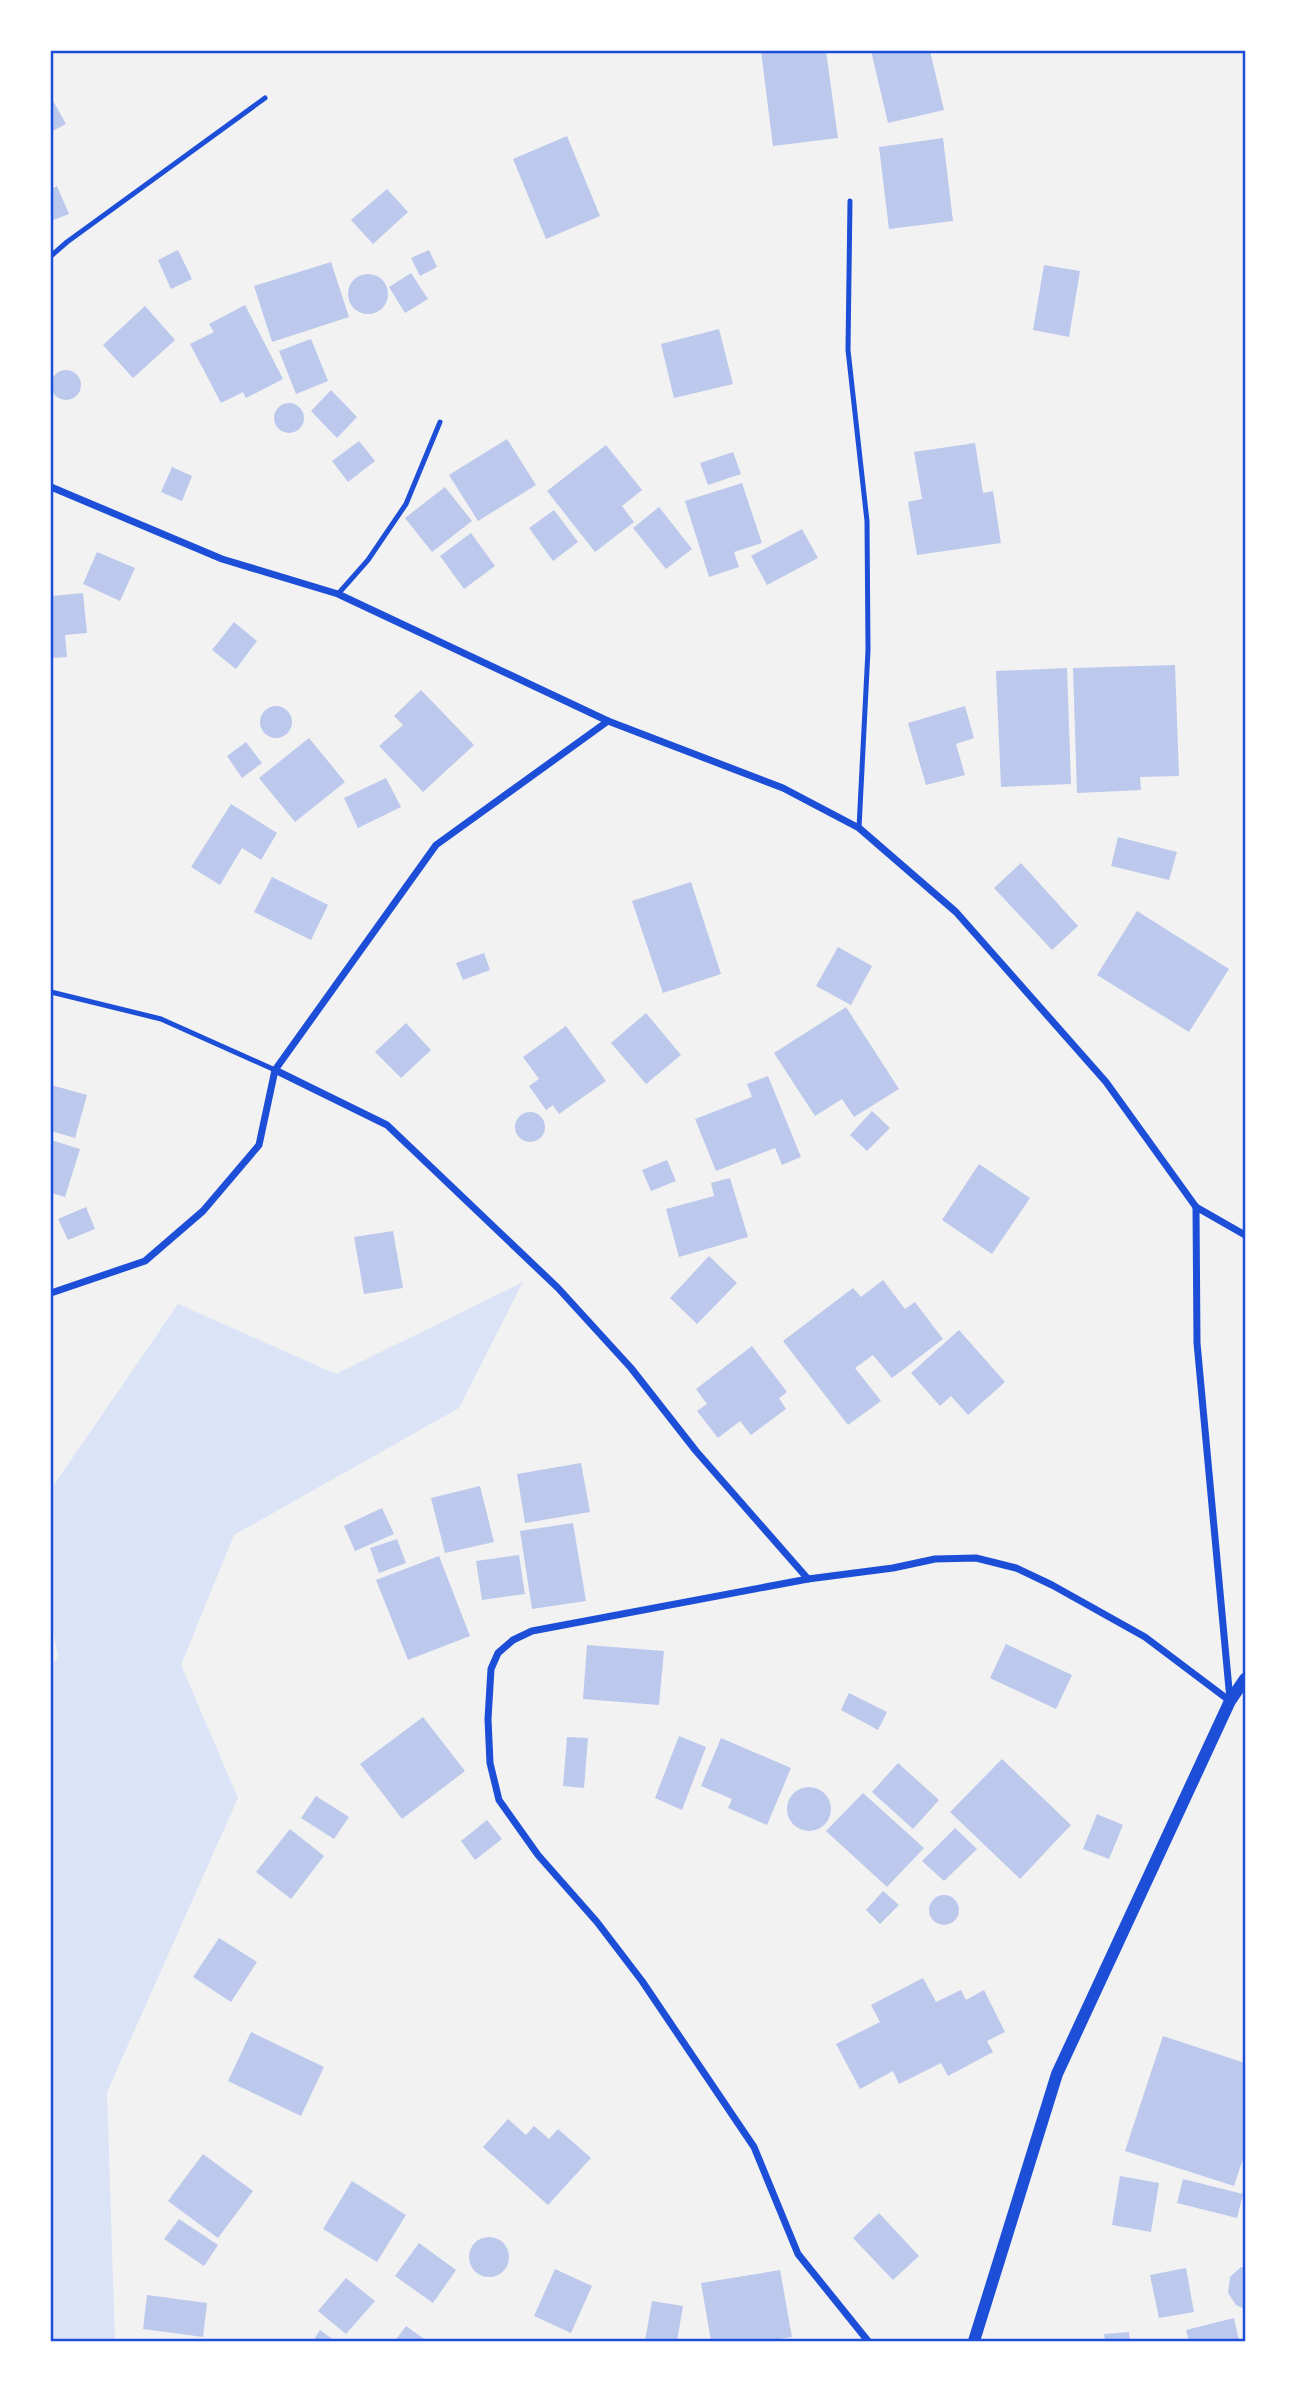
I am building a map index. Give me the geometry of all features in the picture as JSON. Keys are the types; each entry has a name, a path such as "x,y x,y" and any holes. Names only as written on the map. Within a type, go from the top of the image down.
{"street":[{"path":"53,490 222,559 338,594 608,721 782,788 859,828 956,912 1106,1082 1196,1207 1245,1235"},
{"path":"51,1293 145,1261 203,1211 259,1145 275,1070 436,845 608,721"},
{"path":"275,1070 387,1125 538,1268 631,1368 696,1451 808,1579"},
{"path":"1196,1207 1197,1343 1230,1701"},
{"path":"868,2341 798,2254 754,2147 649,1992 597,1922 538,1855 499,1800 490,1763 488,1718 491,1670 498,1653 513,1640 532,1631 808,1579 949,1559 976,1558 1016,1568 1145,1637 1230,1701"},
{"path":"974,2341 1057,2074 1230,1701 1245,1679"}],"lane":[{"path":"51,256 265,98"},
{"path":"850,201 848,350 867,521 868,650 859,828"},
{"path":"338,594 368,560 406,504 440,422"},
{"path":"51,993 160,1019 275,1070"}],"shaded area":[{"path":"523,1282 459,1408 234,1535 181,1665 238,1798 107,2092 115,2341 51,2341 51,1665 58,1658 51,1619 51,1489 178,1304 336,1374"}],"building":[{"path":"761,51 826,51 838,138 773,146"},
{"path":"871,51 930,51 944,110 888,123"},
{"path":"51,97 66,124 51,132"},
{"path":"567,136 600,216 546,239 513,159"},
{"path":"943,138 953,221 889,229 879,147"},
{"path":"57,186 69,214 51,221 51,189"},
{"path":"387,189 408,212 373,244 351,220"},
{"path":"178,250 192,279 171,289 158,260"},
{"path":"429,250 437,267 420,276 411,258"},
{"path":"331,262 349,317 272,342 254,286"},
{"path":"1044,265 1080,271 1069,337 1033,330"},
{"path":"411,273 428,299 405,313 389,287"},
{"path":"368,274 382,280 388,294 382,308 368,314 354,308 348,294 354,280"},
{"path":"245,305 283,379 246,398 243,392 221,403 190,344 214,332 209,324"},
{"path":"145,306 175,340 133,378 103,345"},
{"path":"719,329 733,384 674,398 661,344"},
{"path":"311,339 328,381 296,394 279,351"},
{"path":"66,370 77,374 81,385 77,396 66,400 55,396 51,385 55,374"},
{"path":"331,390 357,417 337,438 311,411"},
{"path":"289,403 300,407 304,418 300,429 289,433 278,429 274,418 278,407"},
{"path":"507,439 536,485 478,521 449,475"},
{"path":"359,441 375,461 348,482 332,461"},
{"path":"975,443 983,493 993,491 1001,543 917,555 908,502 922,499 914,452"},
{"path":"606,445 642,490 622,506 634,522 595,552 547,491"},
{"path":"733,452 741,474 708,485 700,463"},
{"path":"172,467 192,476 182,501 161,492"},
{"path":"742,483 762,543 734,552 739,567 709,577 685,501"},
{"path":"445,487 472,521 432,552 405,518"},
{"path":"659,507 692,549 666,569 633,528"},
{"path":"554,510 578,542 553,561 529,528"},
{"path":"802,529 818,558 767,585 751,556"},
{"path":"471,533 495,566 464,589 440,556"},
{"path":"97,552 135,568 120,601 83,584"},
{"path":"83,593 87,633 65,635 67,657 51,658 51,596"},
{"path":"234,622 257,641 236,669 212,650"},
{"path":"1175,665 1179,776 1140,777 1141,790 1077,793 1073,668"},
{"path":"1067,668 1071,784 1001,787 996,671"},
{"path":"421,690 474,745 423,792 379,746 403,725 394,716"},
{"path":"276,706 287,711 292,722 287,733 276,738 265,733 260,722 265,711"},
{"path":"965,706 974,738 956,744 965,775 926,785 908,723"},
{"path":"309,738 345,782 295,822 259,778"},
{"path":"246,742 262,763 242,778 227,756"},
{"path":"386,778 401,807 358,828 344,798"},
{"path":"231,804 277,833 261,860 242,848 220,885 191,867"},
{"path":"1118,837 1177,852 1169,880 1111,866"},
{"path":"1021,863 1078,926 1052,950 994,888"},
{"path":"272,877 328,905 311,940 254,912"},
{"path":"691,882 721,974 663,993 632,901"},
{"path":"1137,911 1229,969 1189,1032 1097,975"},
{"path":"838,947 872,966 851,1005 816,986"},
{"path":"484,953 490,970 463,980 456,963"},
{"path":"846,1007 899,1089 854,1117 842,1099 815,1116 774,1053"},
{"path":"646,1013 681,1055 646,1084 611,1043"},
{"path":"406,1023 431,1050 401,1078 375,1052"},
{"path":"566,1026 606,1081 559,1114 553,1105 546,1110 529,1086 539,1079 523,1057"},
{"path":"768,1076 801,1157 782,1165 775,1148 716,1171 695,1119 752,1097 747,1084"},
{"path":"51,1085 87,1095 75,1138 51,1131"},
{"path":"872,1111 890,1128 867,1151 850,1135"},
{"path":"530,1112 541,1116 545,1127 541,1138 530,1142 519,1138 515,1127 519,1116"},
{"path":"51,1140 80,1149 65,1197 51,1193"},
{"path":"667,1160 676,1181 651,1191 642,1170"},
{"path":"979,1164 1030,1198 992,1254 942,1220"},
{"path":"730,1178 748,1237 679,1257 666,1209 714,1196 711,1183"},
{"path":"86,1207 95,1229 68,1240 58,1219"},
{"path":"393,1231 403,1288 364,1294 354,1237"},
{"path":"709,1256 737,1283 697,1324 670,1298"},
{"path":"883,1280 905,1309 915,1302 943,1339 892,1378 873,1355 855,1368 881,1401 848,1425 783,1341 853,1288 861,1297"},
{"path":"959,1330 1005,1382 968,1415 951,1396 940,1406 911,1373"},
{"path":"752,1346 787,1392 779,1398 786,1409 751,1435 740,1421 718,1438 697,1411 707,1404 696,1389"},
{"path":"581,1463 590,1512 525,1523 517,1474"},
{"path":"480,1486 494,1542 445,1553 431,1498"},
{"path":"382,1508 394,1534 355,1551 344,1526"},
{"path":"573,1523 586,1601 532,1609 520,1531"},
{"path":"397,1539 406,1563 379,1573 370,1548"},
{"path":"519,1555 525,1594 482,1600 476,1561"},
{"path":"439,1556 470,1636 408,1660 376,1580"},
{"path":"1006,1644 1072,1675 1056,1709 990,1678"},
{"path":"587,1645 664,1651 659,1705 583,1699"},
{"path":"849,1693 887,1712 878,1730 841,1710"},
{"path":"423,1717 465,1771 402,1819 360,1764"},
{"path":"679,1736 706,1747 682,1810 655,1798"},
{"path":"567,1737 588,1738 584,1788 563,1786"},
{"path":"721,1738 791,1768 767,1825 728,1808 732,1799 701,1786"},
{"path":"1002,1759 1071,1825 1020,1879 950,1812"},
{"path":"898,1763 939,1800 913,1829 872,1792"},
{"path":"809,1787 825,1793 831,1809 825,1825 809,1831 793,1825 787,1809 793,1793"},
{"path":"863,1793 924,1848 887,1887 826,1831"},
{"path":"316,1796 349,1817 334,1839 301,1818"},
{"path":"1097,1814 1123,1825 1109,1859 1083,1849"},
{"path":"487,1820 502,1839 475,1860 461,1841"},
{"path":"955,1828 977,1849 944,1881 922,1861"},
{"path":"290,1829 324,1856 291,1899 256,1872"},
{"path":"883,1891 899,1905 880,1924 866,1910"},
{"path":"944,1895 955,1899 959,1910 955,1921 944,1925 933,1921 929,1910 933,1899"},
{"path":"219,1938 257,1962 231,2002 193,1977"},
{"path":"923,1978 936,2002 961,1990 966,2000 984,1990 1005,2032 987,2041 993,2052 948,2076 941,2063 899,2084 893,2071 860,2089 836,2044 880,2022 871,2005"},
{"path":"251,2032 324,2067 301,2116 228,2081"},
{"path":"1163,2036 1245,2063 1245,2153 1234,2186 1125,2151"},
{"path":"508,2119 526,2135 534,2126 549,2139 558,2129 591,2158 548,2205 483,2147"},
{"path":"203,2154 253,2191 218,2238 168,2201"},
{"path":"1120,2176 1159,2183 1151,2232 1112,2225"},
{"path":"1183,2179 1243,2194 1237,2218 1177,2203"},
{"path":"352,2181 406,2215 377,2262 323,2229"},
{"path":"879,2213 919,2256 893,2280 853,2238"},
{"path":"179,2219 218,2245 204,2266 164,2239"},
{"path":"489,2237 503,2243 509,2257 503,2271 489,2277 475,2271 469,2257 475,2243"},
{"path":"419,2243 456,2270 433,2303 395,2276"},
{"path":"1241,2267 1245,2267 1245,2309 1236,2305 1228,2293 1230,2277"},
{"path":"1186,2268 1194,2312 1159,2318 1150,2275"},
{"path":"555,2269 592,2286 571,2333 534,2316"},
{"path":"780,2270 792,2337 766,2341 711,2341 701,2283"},
{"path":"346,2278 375,2301 346,2334 318,2311"},
{"path":"147,2295 207,2303 203,2337 143,2329"},
{"path":"652,2301 683,2306 677,2341 645,2341"},
{"path":"1234,2318 1239,2341 1189,2341 1186,2330"},
{"path":"406,2326 427,2341 395,2341"},
{"path":"320,2330 335,2341 313,2341"},
{"path":"1129,2332 1130,2341 1105,2341 1104,2334"}]}
